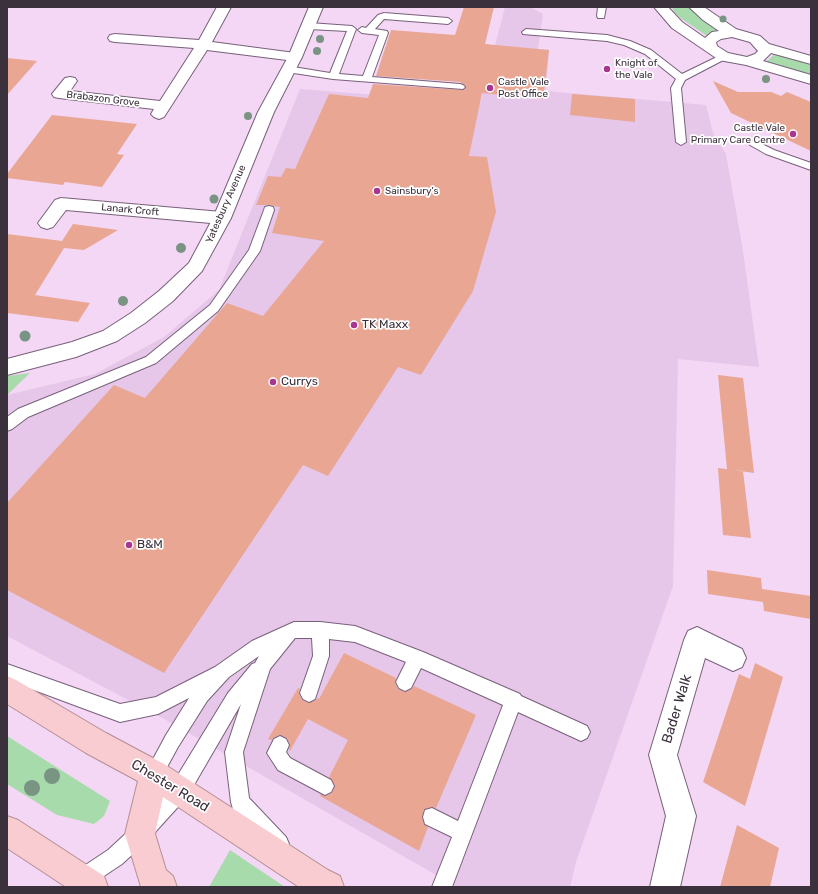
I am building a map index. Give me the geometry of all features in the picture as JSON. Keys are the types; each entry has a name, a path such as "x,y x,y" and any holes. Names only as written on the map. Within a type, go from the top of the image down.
{"highway":[{"name":"Chester Road","path":"7,690 154,774 318,880"},
{"path":"154,774 140,834 153,879 162,887"},
{"path":"7,831 88,883"}],"street":[{"name":"Brabazon Grove","path":"70,81 59,94 161,110 203,45 224,7"},
{"name":"Yatesbury Avenue","path":"7,367 14,367 76,349 110,336 138,318 166,296 196,266 222,218 266,112 310,26 316,7"},
{"path":"661,7 677,25 724,58 748,61 811,80"},
{"path":"696,7 732,33"},
{"path":"710,47 709,42 716,35 732,33 744,35 755,39 764,46 811,60"},
{"path":"115,38 203,45 291,63"},
{"path":"748,61 755,60 764,54 764,46"},
{"name":"Lanark Croft","path":"47,223 61,204 222,218"},
{"name":"Bader Walk","path":"665,887 681,816 663,755 697,640 733,658"}],"lane":[{"path":"369,30 381,17 384,16 448,21"},
{"path":"310,26 382,32 384,34 366,78"},
{"path":"333,76 352,29"},
{"path":"526,32 607,38 627,43 648,52 681,78"},
{"path":"681,142 676,88 681,78 724,58"},
{"path":"291,63 333,76 460,87"},
{"path":"754,143 770,152 811,167"},
{"path":"7,426 23,413 151,360 168,346 214,308 254,251 269,210"},
{"path":"88,883 140,834 180,790 234,699 294,630"},
{"path":"7,672 120,713 158,705 223,671 258,647 294,630 320,630 356,634 417,658 514,700 581,732"},
{"path":"309,694 321,656 320,630"},
{"path":"405,682 417,658"},
{"path":"263,664 234,752 240,802 318,880"},
{"path":"154,774 172,741 201,695 223,671"},
{"path":"442,887 514,700"},
{"path":"280,745 276,753 284,764 325,786"},
{"path":"432,818 462,834"}],"shaded area":[{"path":"505,7 530,7 543,14 538,49 549,50 546,91 706,105 713,133 726,154 743,251 759,367 678,359 673,586 576,862 570,887 457,887 166,720 7,636 7,395 95,374 164,337 219,290 300,89 480,103"}],"green space":[{"path":"672,7 692,7 723,30 707,36 682,19 674,12"},
{"path":"777,52 811,62 811,76 766,62"},
{"path":"30,373 7,395 7,376"},
{"path":"7,736 110,801 104,816 94,824 57,815 7,784"},
{"path":"230,850 282,885 286,887 209,887"}],"building":[{"path":"464,7 494,7 485,44 549,50 543,99 482,93 469,156 487,157 496,212 473,291 421,375 398,367 328,476 303,465 164,673 7,590 7,503 114,385 145,398 227,303 263,316 324,241 272,233 280,207 256,205 268,176 281,177 286,168 295,169 329,94 368,98 373,84 464,90 466,86 460,82 376,76 391,30 455,35"},
{"path":"7,58 37,61 7,95"},
{"name":"Castle Vale Primary Care Centre","path":"713,81 738,92 771,92 781,96 787,92 811,102 811,151 731,113"},
{"path":"572,94 635,99 635,122 570,115"},
{"path":"52,115 137,124 117,154 124,155 102,187 65,182 63,185 7,178 7,174"},
{"path":"73,224 118,230 84,250 64,248 35,295 90,303 78,322 7,313 7,234 62,241"},
{"path":"718,375 743,378 754,473 727,469"},
{"path":"718,468 743,471 751,538 723,535"},
{"path":"707,570 761,578 762,589 811,596 811,619 764,611 763,602 708,594"},
{"path":"344,653 396,678 395,683 398,689 404,692 412,689 414,686 476,715 436,808 432,807 424,810 422,817 424,824 428,827 419,851 320,796 321,794 326,796 332,793 335,785 329,777 348,740 308,719 290,751 290,744 287,738 279,735 272,740 268,739 298,688 300,689 299,694 302,700 308,703 316,700 317,698 319,699"},
{"path":"755,663 783,677 745,806 703,782 739,674 750,679"},
{"path":"737,825 779,848 770,887 720,887"}],"place":[{"name":"Knight of the Vale","path":"607,69"},
{"name":"Castle Vale Post Office","path":"490,88"},
{"name":"Castle Vale Primary Care Centre","path":"793,134"},
{"name":"Sainsbury's","path":"377,191"},
{"name":"TK Maxx","path":"354,325"},
{"name":"Currys","path":"273,382"},
{"name":"B&M","path":"129,545"}]}
